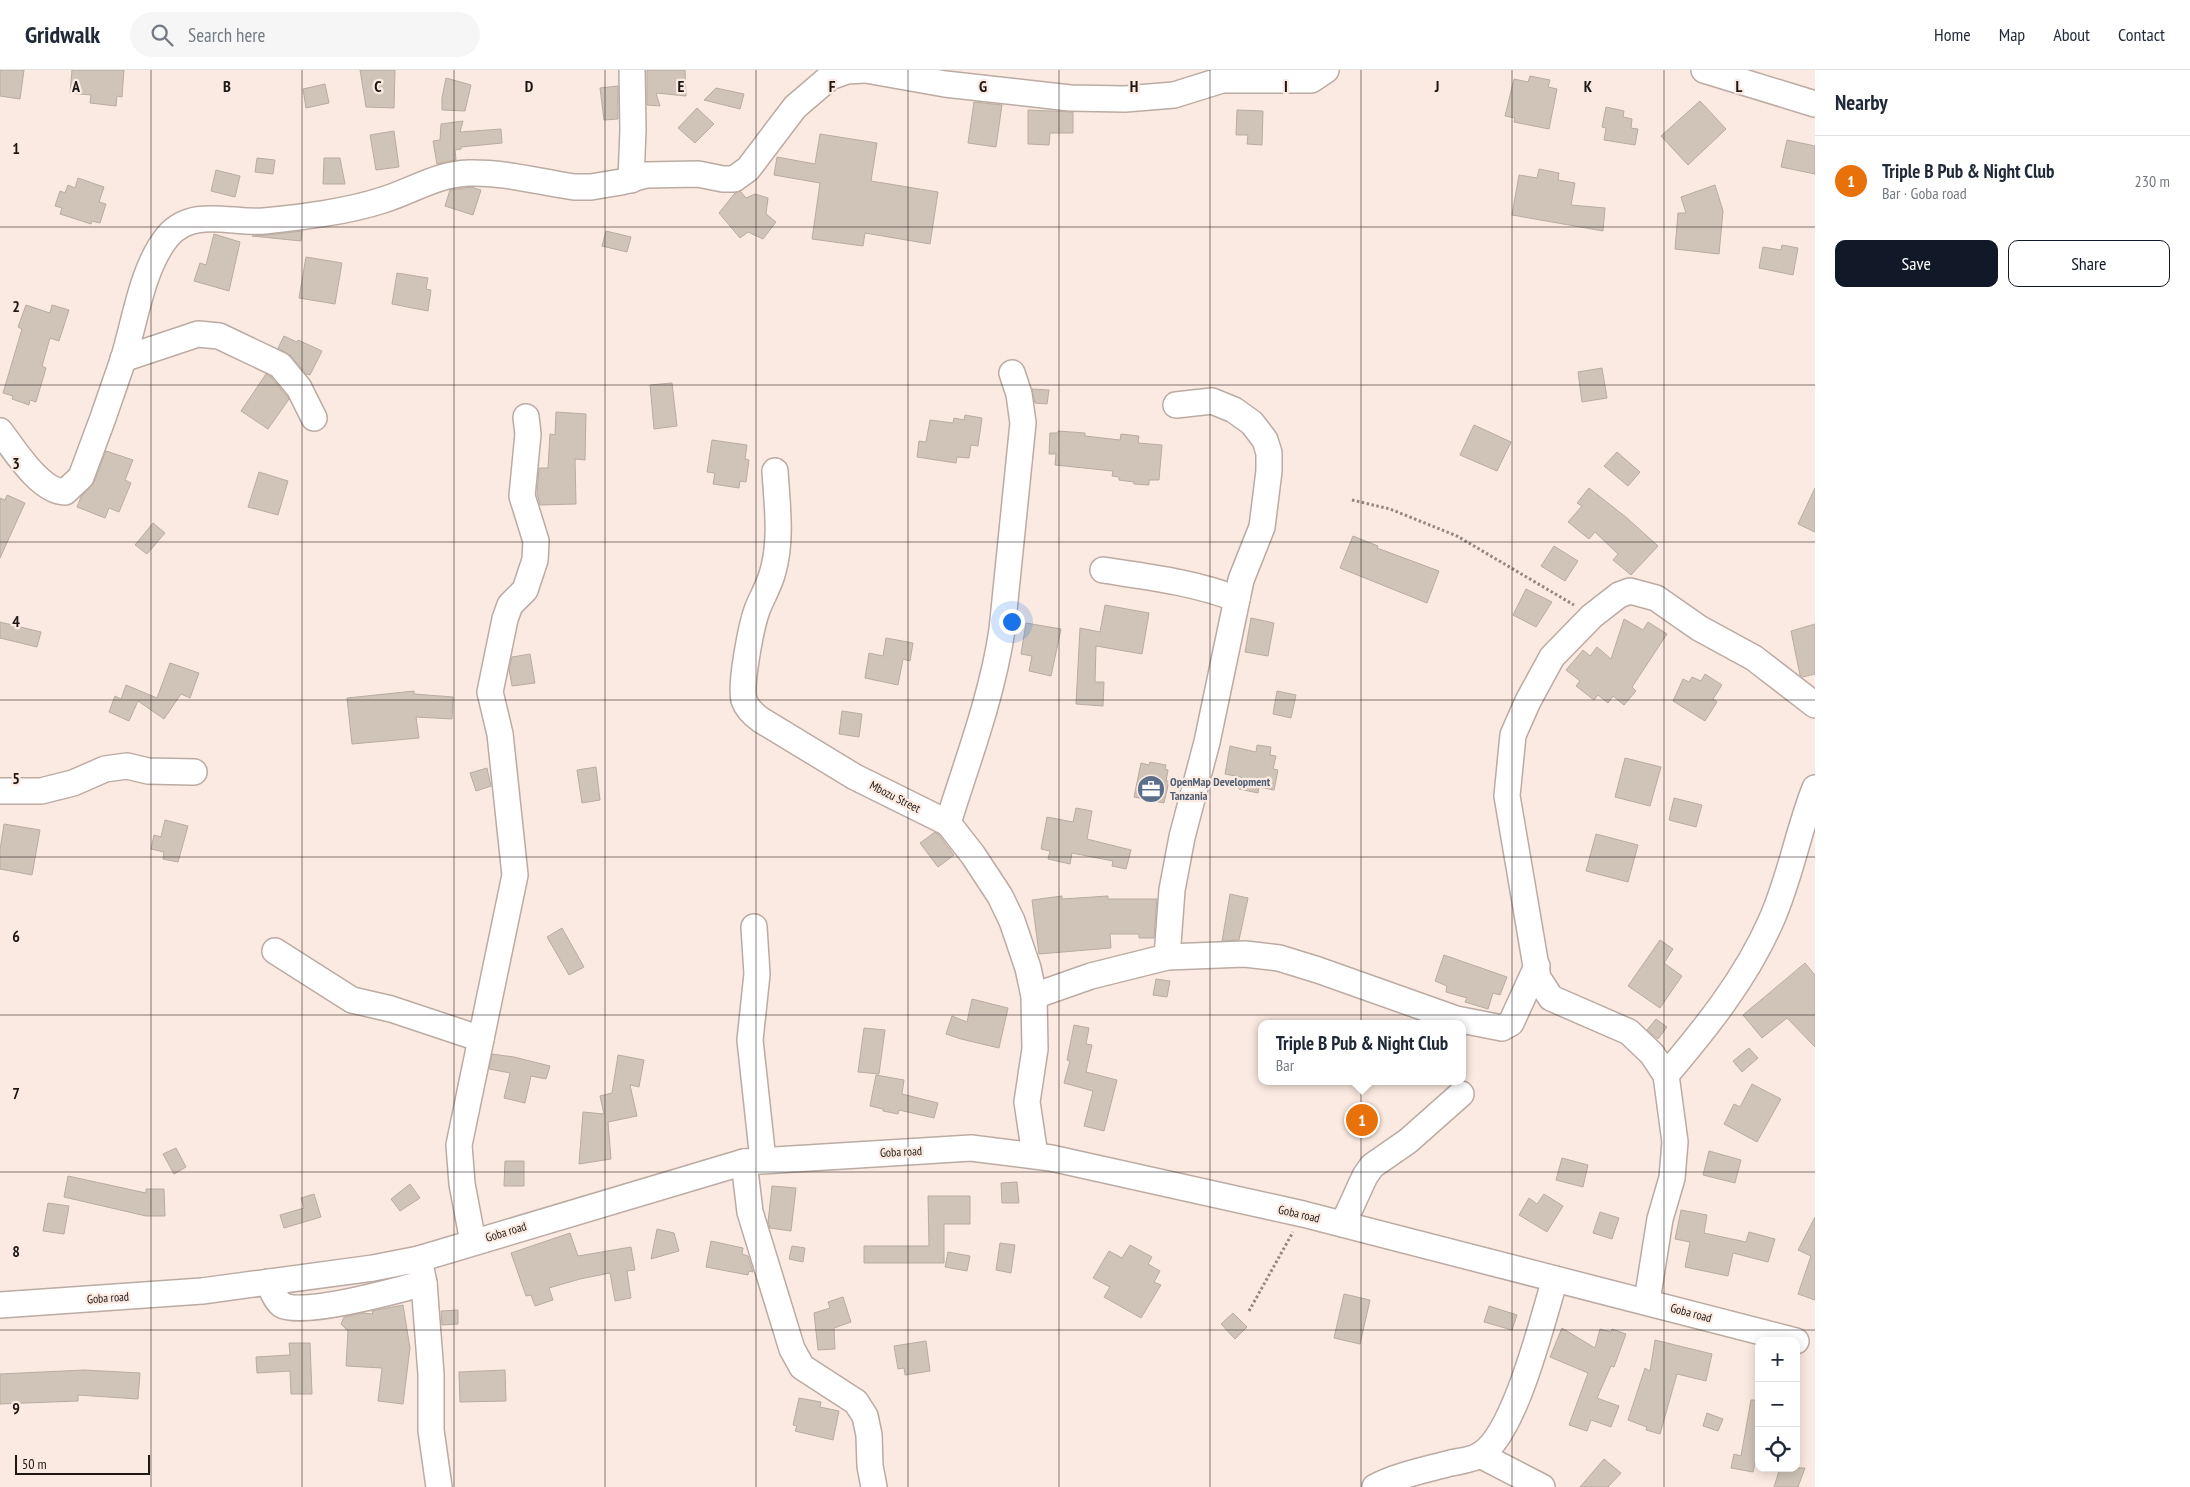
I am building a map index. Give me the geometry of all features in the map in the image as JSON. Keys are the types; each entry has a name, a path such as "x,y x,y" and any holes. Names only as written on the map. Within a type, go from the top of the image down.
{"street":[{"path":"631,180 633,129 632,70"},
{"path":"0,430 35,475 51,489 65,492 81,477 123,359 149,271 158,250 169,235 187,223 210,218 241,222 264,221 345,210 384,200 444,176 469,173 574,187 591,187 631,180 646,175 676,174 734,179 748,169 795,107 830,77 847,71 865,70 945,84 1070,98 1124,99 1174,95 1222,80 1311,80 1326,70"},
{"path":"1704,70 1815,104"},
{"path":"123,359 198,334 219,336 280,364 299,388 314,418"},
{"path":"948,824 981,726 997,661 1002,630 1023,423 1019,394 1012,373"},
{"path":"1167,958 1172,890 1182,837 1207,742 1240,580 1262,527 1269,471 1269,453 1265,440 1252,423 1234,410 1212,401 1176,405"},
{"path":"473,1242 462,1184 460,1145 515,875 500,734 490,692 504,619 510,605 525,590 535,560 536,541 522,496 528,434 526,417"},
{"name":"Mbozu Street","path":"775,471 778,534 775,561 757,611 746,664 743,690 745,702 750,711 762,720 840,768 948,824 956,831 1000,896 1012,921 1028,968 1034,996 1035,1049 1028,1102 1034,1155"},
{"path":"1103,570 1150,575 1206,587 1237,598"},
{"path":"1647,1301 1660,1219 1672,1169 1675,1142 1666,1075 1652,1054 1629,1032 1551,998 1538,978 1507,796 1513,735 1528,701 1552,657 1592,616 1619,595 1630,591 1656,598 1699,628 1754,658 1815,704"},
{"path":"0,790 41,792 72,783 104,769 127,766 148,771 194,772"},
{"path":"1666,1075 1715,1014 1756,955 1772,920 1815,788"},
{"path":"754,927 757,974 750,1040 753,1161 750,1212 792,1349 802,1367 856,1402 865,1416 869,1435 870,1466 874,1487"},
{"path":"275,951 352,1000 391,1009 481,1038"},
{"path":"1034,996 1091,976 1167,958 1245,954 1279,958 1318,970 1456,1020"},
{"path":"1466,1022 1502,1028 1511,1023 1537,966"},
{"path":"1343,1224 1365,1176 1372,1166 1408,1141 1460,1094"},
{"name":"Goba road","path":"0,1305 202,1291 373,1268 419,1259 753,1161 971,1148 1034,1155 1303,1214 1781,1337"},
{"path":"419,1259 424,1283 431,1374 432,1430 439,1487"},
{"path":"1375,1487 1408,1474 1480,1455 1491,1445 1508,1418 1529,1369 1555,1278"},
{"path":"268,1282 276,1299 283,1305 296,1309 362,1299 424,1283"},
{"name":"Goba road","path":"1800,1342 1815,1346"},
{"path":"1480,1455 1542,1487"}],"path":[{"path":"1352,500 1390,509 1457,536 1592,616"},
{"path":"1250,1311 1303,1214"}],"building":[{"path":"0,70 24,70 20,99 0,96"},
{"path":"72,70 124,70 122,97 117,96 116,106 90,103 91,95 70,93"},
{"path":"360,70 395,70 394,108 366,107"},
{"path":"647,70 685,70 686,96 656,93 660,106 647,105"},
{"path":"1530,76 1550,80 1548,87 1557,89 1549,129 1514,122 1515,118 1505,116 1514,79 1528,82"},
{"path":"446,78 471,85 465,111 442,110"},
{"path":"325,84 329,103 306,108 303,89"},
{"path":"618,86 618,119 604,120 600,88"},
{"path":"716,88 744,94 740,109 704,100"},
{"path":"1700,101 1726,129 1688,165 1661,136"},
{"path":"974,102 1002,105 996,147 968,143"},
{"path":"1606,107 1624,111 1623,117 1632,119 1631,128 1638,129 1635,145 1604,140 1606,128 1602,127"},
{"path":"697,108 714,124 695,143 678,128"},
{"path":"1028,110 1073,112 1073,133 1050,133 1049,145 1028,144"},
{"path":"1237,110 1263,111 1262,145 1247,144 1248,135 1236,135"},
{"path":"463,121 460,132 501,129 502,143 461,147 461,149 455,150 456,160 437,164 433,141 440,140 441,124"},
{"path":"394,131 399,167 376,170 370,135"},
{"path":"820,134 877,143 871,181 938,192 930,244 865,233 863,246 812,239 820,183 774,175 777,157 815,164"},
{"path":"1787,140 1815,146 1815,174 1781,167"},
{"path":"257,158 275,160 273,174 255,172"},
{"path":"324,158 340,158 345,184 323,184"},
{"path":"1539,169 1559,173 1558,180 1575,183 1571,205 1605,208 1603,231 1512,215 1519,175 1537,178"},
{"path":"216,170 240,176 235,197 211,191"},
{"path":"78,178 104,187 99,202 106,204 100,223 92,221 91,224 60,214 62,208 55,206 60,191 65,193 68,185 75,188"},
{"path":"1715,185 1723,211 1719,254 1675,249 1678,213 1686,213 1681,197"},
{"path":"471,187 481,190 473,215 445,206 450,190"},
{"path":"740,191 746,198 755,194 768,198 766,214 776,222 763,239 748,232 740,238 719,213 735,193"},
{"path":"302,231 301,241 252,236 266,235"},
{"path":"606,231 631,237 627,252 602,246"},
{"path":"214,234 240,242 229,291 194,281 200,263 206,265"},
{"path":"1782,245 1798,248 1793,275 1759,268 1763,247 1781,250"},
{"path":"306,257 342,263 335,304 299,298"},
{"path":"397,273 428,278 426,289 431,290 428,311 392,304"},
{"path":"26,305 50,313 52,305 69,310 59,341 50,338 42,366 46,368 36,402 30,400 29,405 12,399 13,396 3,393 22,329 18,327"},
{"path":"284,336 322,351 310,375 306,374 291,356 278,348"},
{"path":"1602,368 1607,398 1582,402 1578,372"},
{"path":"266,374 271,377 289,399 268,429 241,411"},
{"path":"672,383 677,426 654,429 650,385"},
{"path":"1032,389 1049,390 1047,404 1035,403"},
{"path":"556,412 586,414 585,460 575,459 576,504 540,505 537,494 539,468 548,468 550,434 555,435"},
{"path":"965,415 982,418 978,446 971,445 969,458 957,457 956,463 917,457 919,441 926,442 930,420 953,423 954,418 964,420"},
{"path":"1474,425 1511,442 1497,471 1460,455"},
{"path":"1058,431 1085,433 1085,436 1120,440 1121,434 1139,436 1138,443 1162,445 1159,480 1149,480 1149,485 1134,484 1134,482 1119,480 1119,477 1112,476 1113,471 1055,465 1056,454 1049,454 1050,433 1058,433"},
{"path":"712,440 747,445 745,459 749,460 746,482 740,481 739,488 713,484 715,473 707,472"},
{"path":"106,451 133,460 125,480 131,483 119,512 109,508 105,518 77,507 81,497 94,482"},
{"path":"1617,452 1640,472 1628,486 1604,466"},
{"path":"259,472 288,481 278,515 248,507"},
{"path":"1589,488 1658,546 1631,575 1613,560 1618,554 1595,532 1589,539 1568,522 1582,506 1577,503"},
{"path":"1815,488 1815,532 1798,524"},
{"path":"7,495 25,503 0,558 0,498 5,500"},
{"path":"153,523 165,533 147,554 135,545"},
{"path":"1353,536 1378,546 1377,548 1439,571 1427,603 1340,568"},
{"path":"1554,546 1578,561 1565,581 1541,566"},
{"path":"1526,589 1552,602 1536,627 1513,615"},
{"path":"1105,605 1149,613 1142,654 1096,646 1095,682 1104,682 1103,706 1076,704 1080,628 1100,632"},
{"path":"1251,618 1274,623 1268,656 1245,652"},
{"path":"1624,619 1643,630 1648,622 1667,634 1632,687 1636,691 1624,705 1613,696 1608,703 1598,695 1594,700 1576,686 1580,681 1566,670 1583,650 1590,656 1597,647 1611,659"},
{"path":"0,622 41,632 37,647 0,638"},
{"path":"1026,623 1061,629 1051,676 1029,671 1032,656 1021,654"},
{"path":"1815,624 1815,674 1803,677 1800,675 1791,631"},
{"path":"886,638 913,643 910,661 903,659 898,685 865,678 869,653 883,656"},
{"path":"530,654 535,683 512,686 509,669 512,657"},
{"path":"170,663 199,673 190,698 181,694 164,719 138,701 129,721 109,712 115,696 121,699 126,685 157,698"},
{"path":"1705,674 1722,685 1713,699 1717,702 1705,721 1673,701 1683,679 1689,682 1692,677 1701,681"},
{"path":"414,691 414,694 453,697 452,719 416,717 419,738 352,744 347,698"},
{"path":"1277,691 1296,695 1291,718 1273,714"},
{"path":"842,711 862,714 859,737 839,734"},
{"path":"1257,745 1271,747 1270,755 1276,756 1273,769 1278,770 1274,790 1259,787 1258,793 1239,789 1241,777 1225,774 1230,746 1256,752"},
{"path":"1625,758 1661,767 1650,806 1615,797"},
{"name":"OpenMap Development Tanzania","path":"1150,762 1166,765 1165,769 1168,770 1166,781 1169,781 1164,803 1134,797 1141,763 1149,765"},
{"path":"596,767 600,800 582,803 577,770"},
{"path":"487,768 491,786 476,791 470,773"},
{"path":"1674,798 1702,805 1696,827 1669,820"},
{"path":"1076,808 1092,811 1087,839 1131,850 1126,869 1112,866 1113,861 1072,853 1070,864 1048,859 1050,851 1041,849 1047,817 1073,822"},
{"path":"165,820 188,826 178,862 163,859 164,852 151,849 154,835 161,837"},
{"path":"4,824 40,830 32,875 0,869 0,850"},
{"path":"935,832 954,855 938,867 920,843"},
{"path":"1596,834 1638,845 1628,882 1586,871"},
{"path":"1230,894 1248,898 1239,940 1222,941"},
{"path":"1062,896 1062,899 1108,896 1108,899 1157,899 1154,938 1139,938 1139,934 1110,934 1111,948 1039,954 1032,900"},
{"path":"562,928 584,967 569,975 547,937"},
{"path":"1660,940 1673,949 1664,963 1682,976 1660,1008 1628,986"},
{"path":"1444,955 1507,977 1500,995 1493,993 1488,1009 1465,1002 1467,998 1446,992 1447,986 1435,981"},
{"path":"1805,963 1815,975 1815,1047 1787,1018 1762,1038 1743,1015"},
{"path":"1156,979 1170,981 1167,997 1153,995"},
{"path":"972,999 1008,1008 999,1048 946,1034 952,1016 967,1022"},
{"path":"1656,1019 1667,1027 1658,1039 1647,1030"},
{"path":"1074,1025 1089,1028 1086,1044 1092,1045 1086,1072 1117,1080 1104,1131 1084,1126 1093,1091 1064,1083 1070,1061 1067,1060"},
{"path":"864,1028 885,1030 879,1074 858,1072"},
{"path":"1749,1048 1758,1058 1742,1072 1733,1061"},
{"path":"492,1054 514,1057 550,1066 546,1079 531,1076 525,1103 504,1098 510,1073 489,1069"},
{"path":"618,1055 644,1060 639,1087 630,1085 637,1116 608,1122 611,1159 579,1164 583,1112 604,1114 600,1096 612,1093"},
{"path":"876,1075 904,1080 902,1094 938,1103 934,1118 899,1110 898,1114 870,1106"},
{"path":"1752,1084 1781,1099 1757,1142 1724,1124 1734,1104 1740,1107"},
{"path":"176,1148 186,1167 174,1174 163,1154"},
{"path":"1709,1151 1741,1160 1735,1183 1703,1175"},
{"path":"1562,1158 1588,1165 1583,1187 1556,1180"},
{"path":"505,1161 524,1161 524,1186 504,1186"},
{"path":"68,1176 146,1193 146,1189 164,1189 165,1216 146,1216 64,1197"},
{"path":"1017,1182 1019,1203 1002,1203 1001,1183"},
{"path":"410,1184 420,1198 400,1211 391,1199"},
{"path":"772,1186 796,1188 791,1231 770,1228 768,1222"},
{"path":"314,1194 321,1217 284,1228 280,1215 304,1208 301,1198"},
{"path":"1544,1194 1563,1206 1547,1232 1519,1215 1529,1198 1537,1204"},
{"path":"928,1196 970,1196 970,1224 944,1224 944,1263 864,1263 864,1246 929,1246"},
{"path":"48,1203 69,1206 64,1234 43,1231"},
{"path":"1681,1210 1707,1215 1704,1233 1746,1242 1749,1232 1775,1239 1768,1262 1733,1253 1728,1276 1685,1267 1690,1242 1675,1239"},
{"path":"1600,1212 1619,1218 1612,1239 1593,1233"},
{"path":"1815,1217 1815,1300 1798,1294 1811,1256 1798,1250"},
{"path":"657,1229 674,1233 679,1251 651,1259"},
{"path":"570,1233 578,1256 631,1247 635,1270 627,1271 631,1298 615,1301 610,1273 549,1288 553,1300 535,1306 531,1295 526,1296 511,1253"},
{"path":"711,1241 743,1248 742,1254 748,1256 753,1272 749,1271 748,1275 706,1267"},
{"path":"1000,1243 1015,1245 1011,1273 996,1270"},
{"path":"1130,1245 1152,1257 1148,1264 1160,1271 1154,1282 1161,1285 1141,1318 1104,1297 1110,1287 1093,1278 1109,1251 1122,1258"},
{"path":"792,1246 805,1248 803,1262 789,1259"},
{"path":"948,1252 970,1256 967,1271 945,1267"},
{"path":"1344,1294 1370,1300 1360,1344 1334,1338"},
{"path":"843,1297 851,1322 834,1328 835,1349 818,1350 814,1313 830,1308 828,1302"},
{"path":"403,1305 410,1348 403,1404 378,1401 382,1368 346,1366 348,1331 341,1324 344,1317 362,1313 373,1314 372,1311"},
{"path":"1489,1306 1517,1315 1512,1330 1484,1322"},
{"path":"458,1310 458,1324 442,1325 441,1311"},
{"path":"1233,1313 1247,1327 1235,1339 1221,1324"},
{"path":"1562,1328 1595,1348 1600,1329 1611,1332 1612,1329 1626,1334 1614,1367 1611,1366 1597,1398 1619,1406 1611,1427 1591,1420 1587,1431 1569,1425 1588,1373 1550,1357"},
{"path":"1655,1340 1712,1354 1706,1381 1677,1374 1660,1434 1646,1430 1647,1427 1628,1420 1645,1368 1650,1371"},
{"path":"926,1341 930,1371 905,1375 904,1368 898,1369 894,1346"},
{"path":"289,1343 310,1343 312,1394 291,1394 290,1371 257,1373 256,1357 290,1355"},
{"path":"84,1370 140,1373 138,1399 78,1395 78,1401 0,1404 0,1374"},
{"path":"505,1370 506,1401 460,1402 459,1372"},
{"path":"799,1398 821,1402 820,1407 839,1411 833,1440 795,1431 797,1426 793,1425"},
{"path":"1751,1400 1755,1400 1755,1463 1753,1472 1731,1468 1734,1454 1741,1456"},
{"path":"1707,1413 1723,1419 1718,1431 1703,1426"},
{"path":"1604,1459 1621,1473 1608,1487 1580,1487"},
{"path":"1800,1468 1805,1468 1798,1487 1774,1487 1779,1472 1800,1472"}],"place":[{"name":"OpenMap Development Tanzania","path":"1151,789"},
{"name":"Triple B Pub & Night Club","path":"1362,1120"}]}
